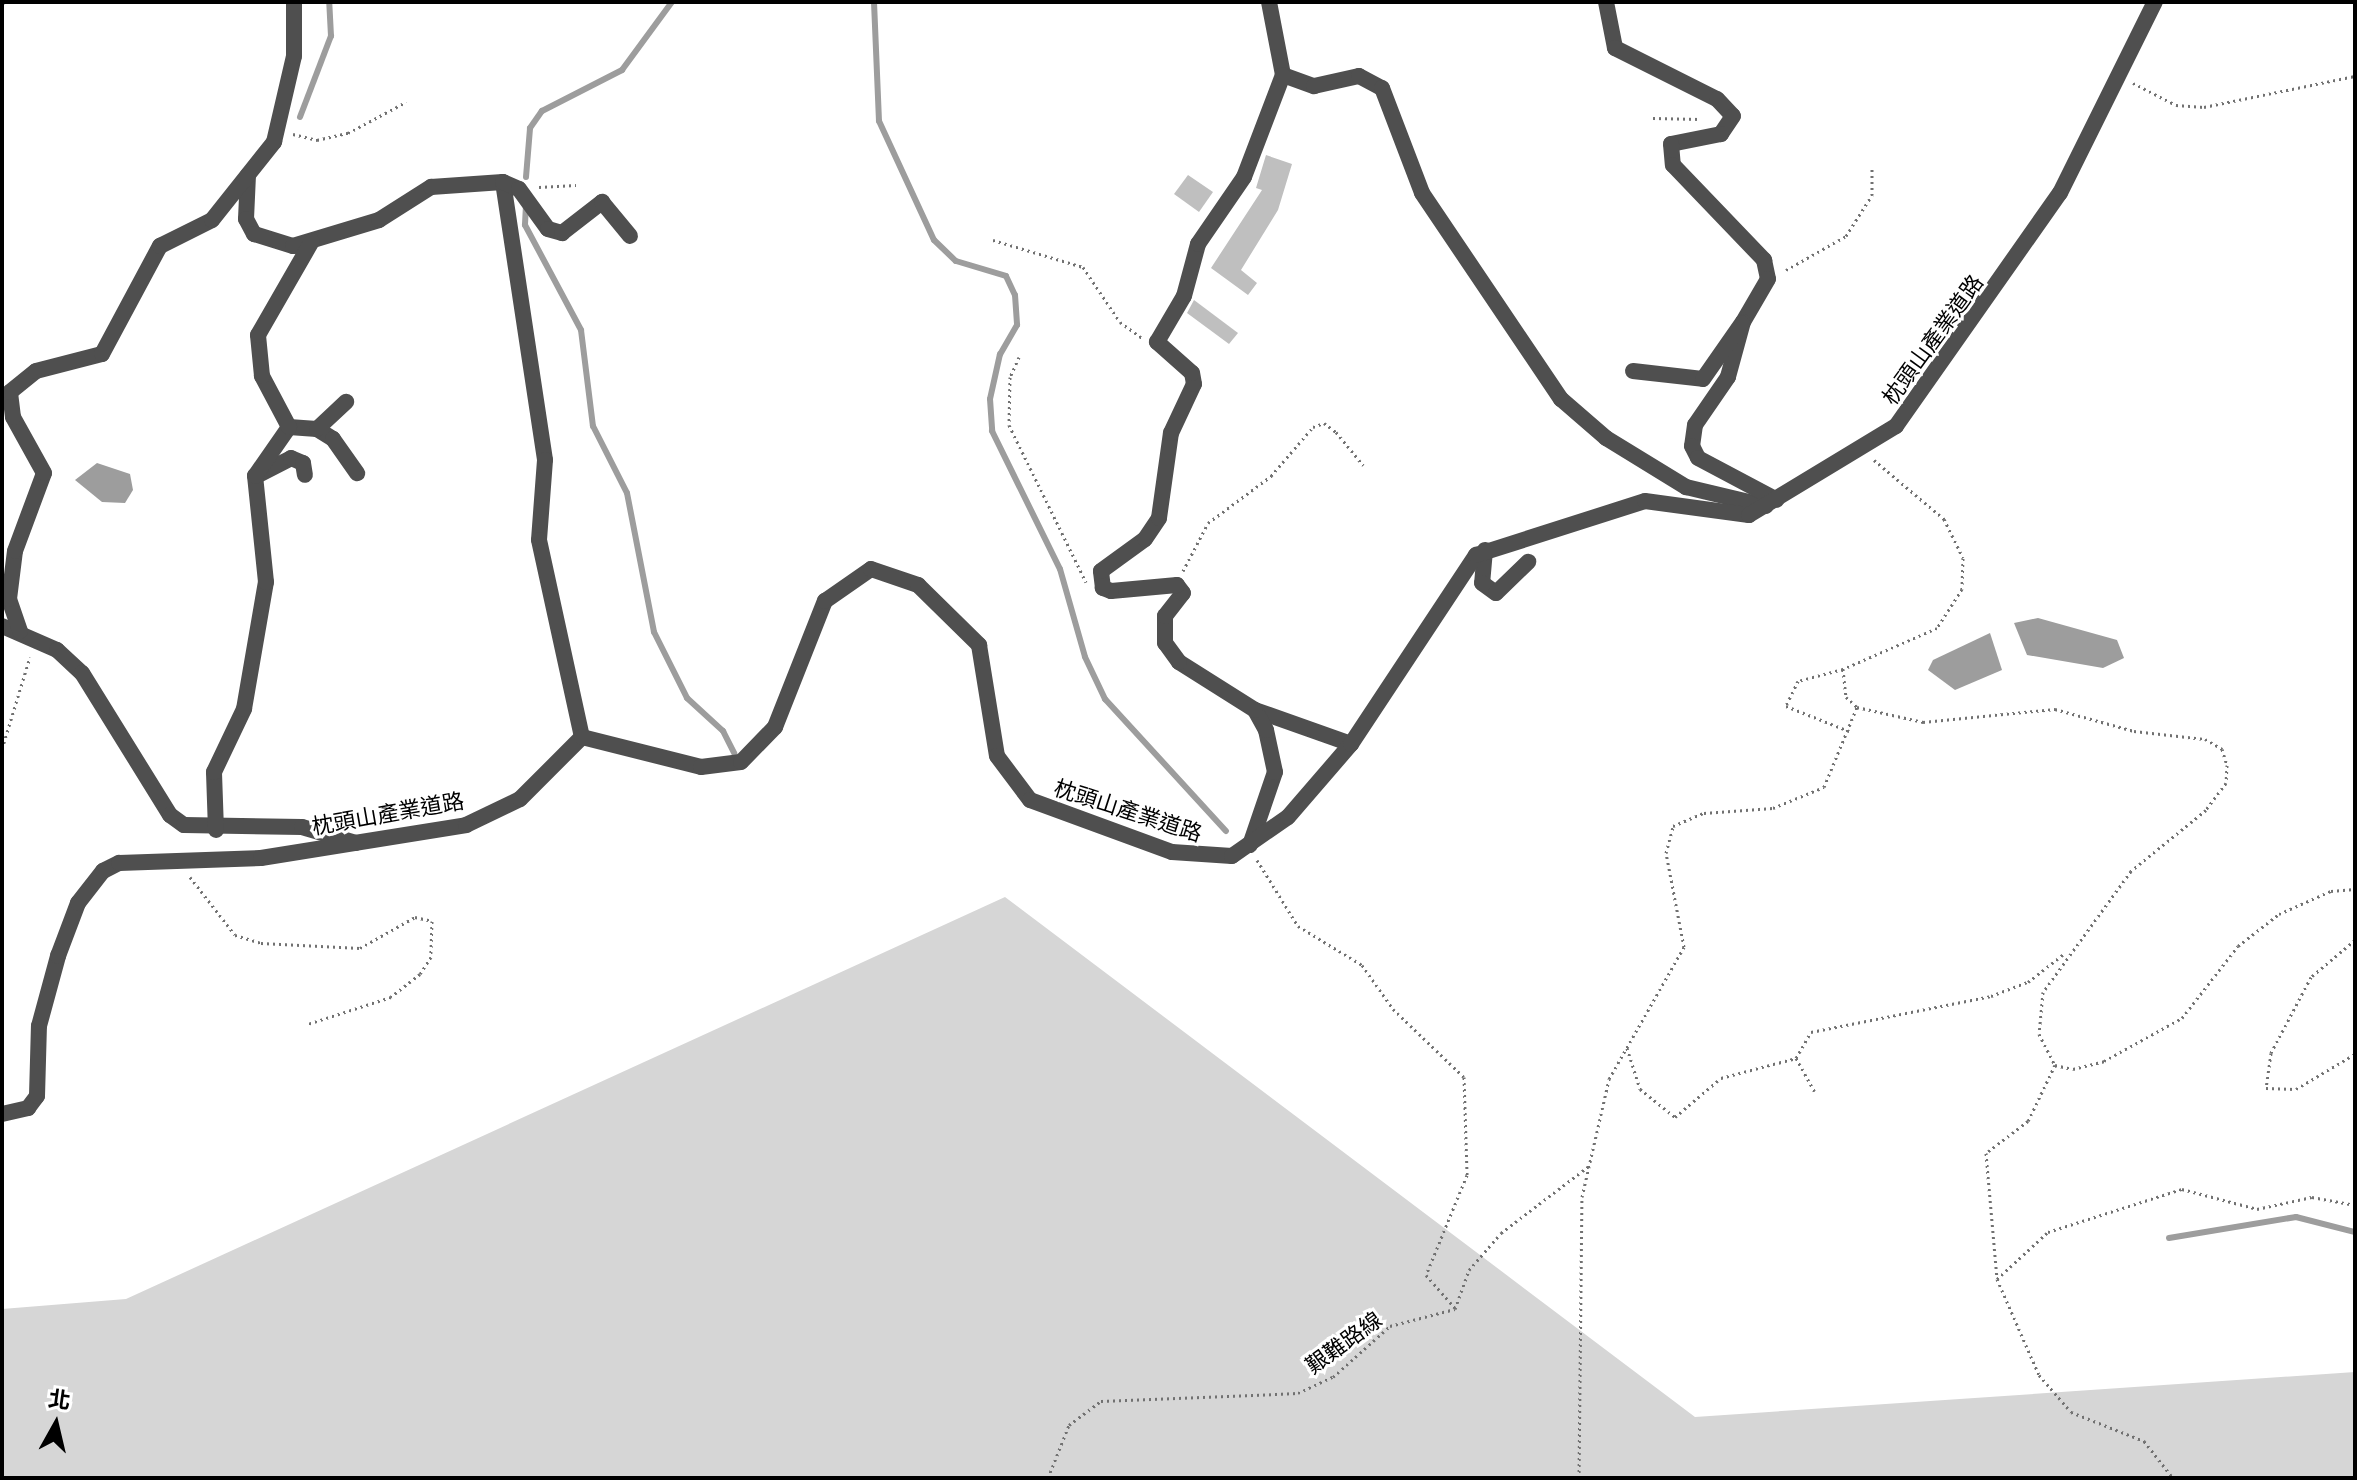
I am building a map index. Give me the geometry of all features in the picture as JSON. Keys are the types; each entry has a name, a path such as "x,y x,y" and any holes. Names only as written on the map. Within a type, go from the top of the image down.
{"street":[{"path":"26,634 9,599 15,551 44,473 13,417 10,392 36,371 102,354 160,246 212,220 281,130 297,33 294,2"},
{"path":"1269,2 1283,75 1238,190 1198,244 1184,296 1157,342 1192,373 1194,384 1171,433 1159,518 1145,539 1101,571 1101,584 1111,591 1177,585 1183,593 1165,616 1165,643 1179,662 1255,710 1351,744"},
{"path":"1606,2 1609,35 1625,57 1728,106 1730,129 1676,139 1670,154 1764,260 1768,279 1743,322 1703,379 1633,371"},
{"name":"枕頭山產業道路","path":"2,1114 28,1108 37,1096 39,1026 58,956 89,885 119,863 261,858 466,825 502,811 582,737 701,767 741,762 775,727 825,601 857,572 887,570 918,585 979,645 997,756 1030,800 1201,859 1250,846 1288,817 1351,744 1464,564 1485,550 1645,501 1733,517 1772,503 1861,451 1915,409 1996,294 2123,76 2155,2"},
{"path":"1283,75 1314,86 1359,76 1382,88 1422,193 1561,399 1606,438 1686,487 1772,503"},
{"path":"248,175 246,219 254,234 273,244 312,241 379,220 431,187 511,185"},
{"path":"511,185 548,229 562,233 602,202 630,236"},
{"path":"511,185 545,460 539,540 582,737"},
{"path":"289,427 262,376 258,335 312,241"},
{"path":"1743,322 1728,377 1695,425 1692,446 1698,458 1772,503"},
{"path":"317,429 346,402"},
{"path":"289,427 317,429 357,473"},
{"path":"216,830 214,772 244,709 266,582 255,476 289,427"},
{"path":"255,476 291,458 303,463 305,475"},
{"path":"1485,550 1482,583 1496,593 1528,562"},
{"path":"2,626 26,634 82,673 170,815 216,830 302,827 356,843"},
{"path":"1250,846 1275,772 1255,710"}],"path":[{"path":"2,16 3,2"},
{"path":"2123,76 2176,105 2204,107 2355,76"},
{"path":"281,130 317,140 406,102"},
{"path":"1768,279 1846,236 1872,195 1872,168"},
{"path":"511,185 576,185"},
{"path":"993,240 1083,267 1120,322 1157,342"},
{"path":"1019,357 1007,402 1019,455 1078,575 1101,584"},
{"path":"1177,585 1208,523 1271,476 1313,427 1324,423 1336,432 1363,465"},
{"path":"1849,731 1786,706 1798,681 1843,669 1937,628 1962,589 1963,558 1944,519 1861,451"},
{"path":"2,749 26,634"},
{"path":"1626,1048 1640,1089 1675,1117 1721,1078 1796,1058 1811,1032 1991,996 2028,982 2068,950 2131,871 2206,810 2226,783 2222,749 2205,739 2134,731 2055,709 1923,722 1857,707 1846,697 1843,669"},
{"path":"1579,1478 1582,1197 1609,1079 1684,947 1666,853 1673,826 1704,813 1773,808 1824,787 1857,707"},
{"path":"1250,846 1298,926 1362,965 1393,1009 1464,1077 1467,1175 1426,1275 1455,1309 1469,1270 1501,1233 1589,1166"},
{"path":"177,861 219,920 261,943 360,948 415,917 432,921 431,957 420,974 391,997 308,1024"},
{"path":"2055,1065 2073,1069 2104,1061 2182,1018 2238,946 2279,914 2331,891 2355,889"},
{"path":"2355,940 2311,977 2271,1053 2266,1088 2296,1089 2355,1054"},
{"path":"2055,1065 2039,1034 2038,1013 2068,950"},
{"path":"1796,1058 1814,1091"},
{"path":"2055,1065 2028,1121 1986,1153 1997,1279 2039,1375 2071,1412 2144,1441 2173,1478"},
{"path":"1997,1279 2048,1232 2182,1189 2257,1209 2312,1197 2355,1205"},
{"name":"艱難路線","path":"1048,1478 1069,1425 1101,1401 1298,1393 1333,1377 1390,1326 1455,1309"}],"shaded area":[{"path":"97,463 130,474 133,490 125,503 102,502 75,480"},
{"path":"2038,618 2117,640 2124,658 2103,668 2027,655 2014,623"},
{"path":"1990,633 2002,670 1955,690 1928,670 1933,660"},
{"path":"1005,897 1695,1417 2355,1372 2355,1478 2,1478 2,1309 126,1299"}],"building":[{"path":"1266,155 1292,164 1278,210 1241,270 1257,283 1248,295 1211,268 1262,190 1256,188"},
{"path":"1188,175 1213,192 1199,212 1174,194"},
{"path":"1194,300 1238,333 1229,344 1187,313"}],"waterway":[{"path":"300,117 331,36 329,2"},
{"path":"526,177 530,128 542,111 622,70 672,2"},
{"path":"874,2 879,121 934,240 956,261 1006,276 1015,295 1017,325 1000,354 990,399 992,431 1060,569 1085,657 1105,699 1226,831"},
{"path":"526,205 525,225 581,330 593,426 627,493 654,632 687,698 723,731 734,753"},
{"path":"2169,1238 2296,1217 2355,1232"}]}
